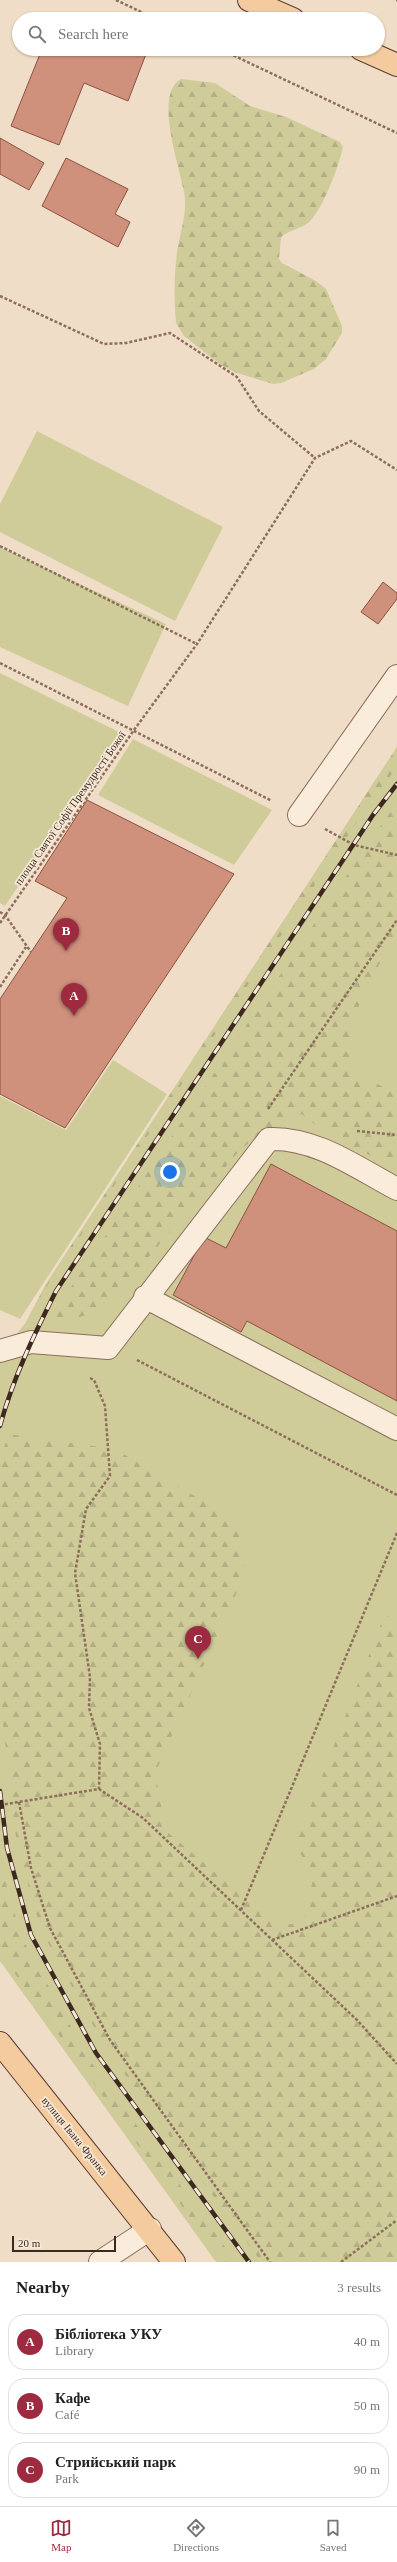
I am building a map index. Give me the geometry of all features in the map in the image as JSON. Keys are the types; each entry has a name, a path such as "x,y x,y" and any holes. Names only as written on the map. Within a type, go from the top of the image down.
{"main road":[{"path":"250,0 277,12"},
{"path":"377,56 397,65"},
{"name":"вулиця Івана Франка","path":"0,2043 150,2229 174,2262"}],"lane":[{"path":"299,815 397,676"},
{"path":"0,1351 31,1342 114,1350 145,1298 269,1139 286,1138 314,1145 397,1189"},
{"path":"145,1298 397,1429"},
{"path":"100,2262 150,2229"}],"path":[{"path":"116,0 141,12"},
{"path":"235,56 397,133"},
{"path":"0,296 104,344 126,343 170,333 237,377 259,410 315,458 351,441 397,470"},
{"name":"площа Святої Софії Премудрості Божої","path":"0,923 134,730 197,644 315,458"},
{"path":"0,546 197,644"},
{"path":"0,663 134,730 354,845 397,855"},
{"path":"0,912 6,915 26,947 31,952"},
{"path":"266,1111 397,920"},
{"path":"0,987 26,947"},
{"path":"114,1350 397,1495"},
{"path":"94,1380 105,1406 110,1476 86,1509 75,1573 90,1677 89,1708 100,1744 99,1789"},
{"path":"241,1910 397,1533"},
{"path":"0,1805 99,1789 143,1818 357,2020 397,2064"},
{"path":"19,1802 31,1868 50,1928 110,2040 270,2262"},
{"path":"272,1940 397,1896"},
{"path":"341,2262 397,2220"}],"green space":[{"path":"181,79 215,83 250,106 286,117 340,142 343,147 334,176 319,209 308,223 281,237 279,259 282,263 316,281 326,289 342,326 342,333 326,359 314,369 281,383 273,384 234,372 221,365 184,336 176,323 175,270 185,199 170,132 169,99 173,87"},
{"path":"37,431 223,527 175,621 0,532 0,504"},
{"path":"0,547 166,624 128,706 0,647"},
{"path":"0,673 121,733 5,906 0,903"},
{"path":"133,739 272,810 234,865 98,795"},
{"path":"397,747 397,2262 216,2262 0,1961 0,1356 26,1322 46,1284"},
{"path":"397,747 397,767 365,810 47,1286 29,1322 26,1322 46,1284"},
{"path":"397,803 397,928 350,1024 350,1070 397,1094 397,1170 319,1128 302,1114 265,1130 240,1150 105,1308 80,1317 53,1320 65,1296 363,851"},
{"path":"113,1060 167,1094 20,1319 0,1310 0,1096 66,1130"},
{"path":"8,1434 115,1449 242,1524 245,1574 155,1773 166,1831 277,1924 303,1924 313,1879 296,1844 384,1616 397,1618 397,2262 261,2262 105,2047 41,1930 17,1846 3,1724 0,1670 0,1462"},
{"path":"0,1863 22,1938 88,2058 236,2262 222,2262 0,1953"}],"building":[{"path":"39,56 145,56 128,101 84,83 59,145 11,126"},
{"path":"0,138 44,163 29,190 0,174"},
{"path":"66,158 128,189 115,214 130,222 118,247 42,206"},
{"path":"383,582 397,593 397,599 378,624 361,612"},
{"path":"87,800 234,874 65,1128 0,1094 0,999 67,898 35,881"},
{"path":"271,1164 397,1231 397,1401 247,1321 241,1332 173,1295 204,1237 226,1248"}],"railway":[{"path":"0,1426 11,1391 32,1340 56,1291 373,815 397,784"},
{"path":"0,1791 7,1848 31,1935 96,2053 249,2262"}],"place":[{"name":"Кафе","path":"66,951"},
{"name":"Бібліотека УКУ","path":"74,1016"},
{"name":"Стрийський парк","path":"198,1659"}]}
